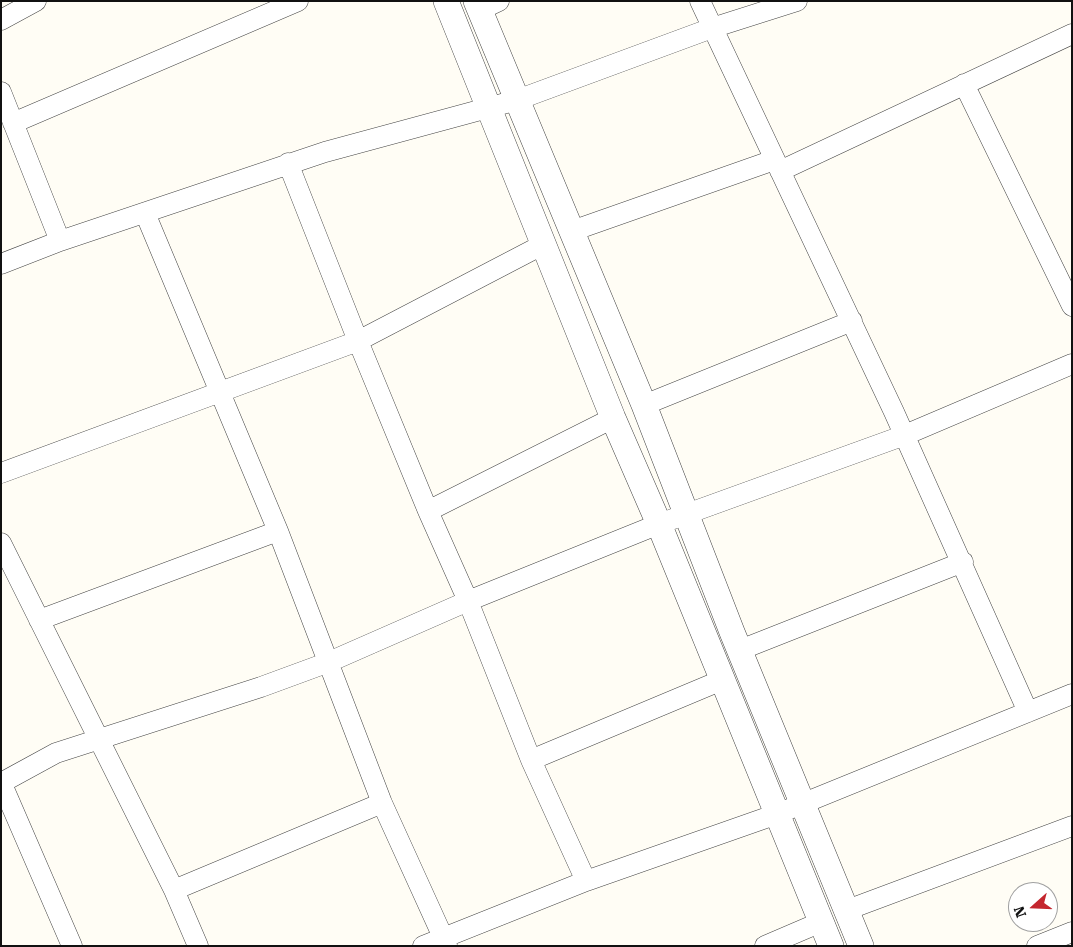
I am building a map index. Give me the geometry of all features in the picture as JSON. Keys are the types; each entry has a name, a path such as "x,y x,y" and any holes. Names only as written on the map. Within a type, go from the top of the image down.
{"street":[{"path":"1,20 36,1"},
{"path":"13,123 298,1"},
{"path":"446,1 613,418 659,524 831,946"},
{"path":"700,1 905,435 1028,712"},
{"path":"1,264 60,241 288,164 517,100 712,28 797,1"},
{"path":"485,4 517,100 644,405 740,650 861,946"},
{"path":"572,232 777,165 964,84 1072,34"},
{"path":"964,84 1072,306"},
{"path":"1,92 60,241"},
{"path":"288,164 358,341 428,511 468,602 531,760 586,881"},
{"path":"145,213 278,531 382,803 445,942"},
{"path":"1,472 358,341 544,244"},
{"path":"644,405 852,321"},
{"path":"72,946 1,782 56,753 261,687 329,662 468,602 659,524 905,435 1072,364"},
{"path":"428,511 613,418"},
{"path":"40,620 278,531"},
{"path":"1,543 174,890 198,946"},
{"path":"740,650 963,562"},
{"path":"531,760 722,680"},
{"path":"422,946 445,942 586,881 777,814 1072,694"},
{"path":"174,890 382,803"},
{"path":"846,910 1072,826"},
{"path":"765,946 821,922"},
{"path":"1036,946 1072,932"}]}
